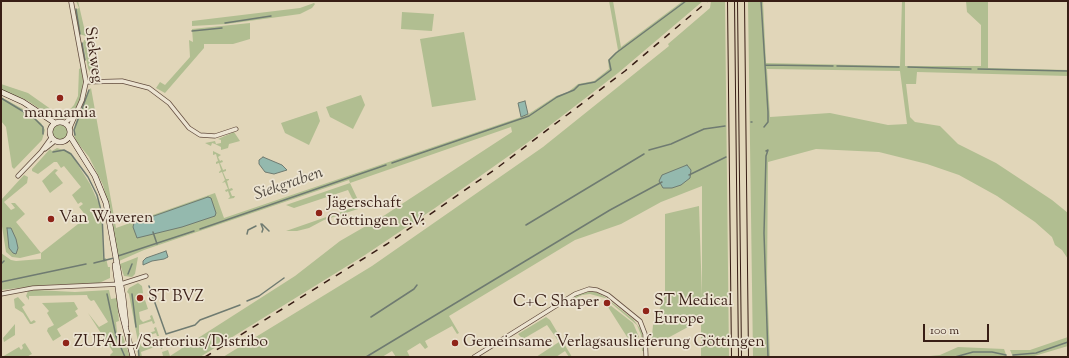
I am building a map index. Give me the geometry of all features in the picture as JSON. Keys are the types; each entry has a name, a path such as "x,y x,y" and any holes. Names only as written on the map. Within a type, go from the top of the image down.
{"highway":[{"path":"731,1 736,357"},
{"path":"742,1 745,357"}],"main road":[{"path":"1,92 23,102 55,123 65,123 70,127"},
{"path":"40,113 51,128 53,139"},
{"path":"51,128 55,123"},
{"name":"Siekweg","path":"70,127 70,136 95,176 108,214 119,284 121,310 134,357"},
{"path":"65,142 70,136"},
{"name":"Siekweg","path":"53,139 65,142 79,152"}],"street":[{"name":"Siekweg","path":"70,127 83,97 86,82 71,1"},
{"path":"86,82 122,81 149,88 169,102 190,128 200,134 215,136 236,129"},
{"name":"Siekweg","path":"65,123 78,111"},
{"path":"18,176 53,139"},
{"path":"1,294 33,288 119,284 146,276"},
{"path":"474,357 574,294 589,290 597,290 608,295 640,322 645,334 646,357"}],"green space":[{"path":"76,1 78,1 86,36 79,34 75,10 79,8"},
{"path":"609,1 613,1 621,47 683,1 703,1 618,73 527,143 365,255 200,357 159,357 163,356 162,352 168,350 170,356 295,276 340,241 385,215 512,132 511,127 350,183 349,180 144,250 119,261 103,185 89,157 76,141 74,135 75,124 91,88 116,228 215,193 224,218 527,115 556,96 568,92 578,84 594,81 609,69 608,60 618,50"},
{"path":"711,1 725,1 729,357 701,357 701,320 651,347 653,325 665,296 665,214 699,206 702,297 702,186 661,202 621,224 575,240 449,316 459,333 457,334 452,326 425,341 428,347 425,349 420,343 407,351 410,357 396,357 392,351 382,357 223,357 372,266 543,147 669,46 668,44 710,8"},
{"path":"748,1 763,1 766,63 900,66 902,1 905,1 905,66 981,66 981,25 967,12 966,1 988,1 988,68 1068,70 1068,76 917,72 916,84 906,84 910,117 915,122 940,126 958,144 996,163 1052,200 1068,213 1068,259 1062,250 1055,245 1052,237 1035,222 997,196 959,175 927,164 879,152 816,149 768,162 767,283 770,357 753,357","holes":["767,69 900,71 907,124 888,125 830,113 770,117"]},
{"path":"314,3 315,4 312,8 300,14 227,24 192,26 192,21 300,8"},
{"path":"402,12 434,14 432,31 401,29"},
{"path":"250,23 250,39 233,44 204,44 204,48 165,93 156,88 160,82 165,85 190,57 189,40 193,42 192,29"},
{"path":"464,32 476,100 432,107 420,39"},
{"path":"84,40 87,40 95,79 91,75 88,68 83,43"},
{"path":"81,68 83,80 82,95 76,107 65,119 53,118 28,101 1,90 1,84 28,93 62,117 74,105 78,96 79,69"},
{"path":"361,95 365,105 353,129 330,117 326,107"},
{"path":"1,97 23,109 41,123 45,130 42,140 14,169 12,167 6,127 1,121"},
{"path":"317,111 320,121 309,145 285,133 281,123"},
{"path":"60,125 67,130 68,133 63,140 60,141 53,136 52,133 57,126"},
{"path":"234,132 240,141 229,144 228,148 221,150 221,147 215,144 212,143 211,146 205,143 215,141 216,144 221,143 221,140 218,139"},
{"path":"57,148 70,152 90,184 99,204 102,221 103,259 106,258 108,267 110,267 110,278 99,283 45,285 1,290 1,253 11,260 16,261 41,259 41,253 87,217 79,207 83,204 81,202 78,204 72,195 81,187 64,166 61,168 57,162 54,162 38,174 32,171 32,169 50,149 52,151"},
{"path":"213,151 221,155 218,157 220,161 222,160 223,162 220,163 223,170 226,169 226,171 223,172 226,179 229,179 227,181 229,189 232,188 233,190 230,191 232,196 235,196 234,198 228,199 230,197 228,191 226,192 225,190 228,189 225,182 222,183 225,180 222,172 219,173 221,170 219,163 216,164 218,161 216,154 213,155"},
{"path":"55,169 58,170 55,173 63,183 50,193 42,181"},
{"path":"24,175 28,177 27,183 4,202 11,210 15,208 11,203 15,203 25,214 16,222 41,253 20,258 12,257 6,252 1,220 1,200"},
{"path":"350,183 358,200 358,206 356,201 354,202 348,190 294,208 286,205"},
{"path":"358,206 358,209 324,220 309,228 297,231 286,231"},
{"path":"138,257 135,274 132,277 124,276 120,264"},
{"path":"138,283 142,286 143,293 136,296 138,303 145,300 148,309 139,312 140,319 143,322 151,319 150,316 152,315 155,323 153,324 152,321 139,325 139,333 142,335 155,331 154,328 156,327 159,336 157,336 156,333 140,338 141,346 145,348 159,343 158,340 160,339 163,348 161,349 160,345 141,352 142,357 138,357 138,342 129,294 127,292 129,288"},
{"path":"109,290 111,299 117,298 119,321 116,322 117,332 118,334 122,334 130,357 111,357 110,355 113,352 88,313 99,327 108,322 94,300 91,301 87,295 29,296 29,300 26,296 28,291 75,292"},
{"path":"587,292 596,292 605,297 633,319 642,331 644,351 642,351 641,335 637,325 605,298 590,294 582,295 572,300 577,295"},
{"path":"18,297 25,305 22,307 31,322 34,320 36,322 30,324 23,313 15,308 14,299"},
{"path":"74,302 78,309 75,311 78,316 57,329 61,336 53,341 47,331 48,328 54,325 47,313 49,311 42,303"},
{"path":"610,305 633,323 639,337 629,340 608,307"},
{"path":"546,317 550,320 572,357 569,357 565,351 556,357 536,357 559,342 547,325 523,339 518,334"},
{"path":"15,324 15,335 4,342 3,338"},
{"path":"1068,337 1068,346 1031,357 1013,357 1010,350 1030,350"},
{"path":"25,343 32,354 27,357 2,357 19,347 21,350 23,348 22,345"},
{"path":"958,347 1004,349 1007,357 920,357 940,355"}],"water":[{"path":"525,101 528,114 521,117 518,103"},
{"path":"263,157 282,165 287,170 274,174 265,172 259,164 259,160"},
{"path":"687,165 691,170 690,178 681,185 672,188 663,188 659,181 662,175"},
{"path":"208,197 211,198 216,213 215,216 182,227 137,238 133,227 134,223"},
{"path":"7,228 11,228 16,239 18,248 16,254 9,248"},
{"path":"166,251 168,257 143,265 143,261 146,258"}],"waterway":[{"path":"392,163 529,116 557,97 574,90 579,85 595,82 611,70 609,60 616,53 686,1"},
{"path":"761,1 768,112 768,122 764,127"},
{"path":"76,9 80,34"},
{"path":"225,23 271,16"},
{"path":"192,31 222,28"},
{"path":"82,43 85,60"},
{"path":"765,65 833,66"},
{"path":"837,66 899,67"},
{"path":"908,67 971,69"},
{"path":"978,69 1068,71"},
{"path":"75,135 74,130 89,90"},
{"path":"1,98 34,118 43,127 43,134"},
{"path":"649,150 671,144 704,129 725,126"},
{"path":"53,152 64,150 71,154 88,177 97,195 102,214 104,261"},
{"path":"766,151 768,150 766,156 764,233 768,357"},
{"path":"526,225 644,154"},
{"path":"689,175 726,157"},
{"name":"Siekgraben","path":"200,229 386,165"},
{"path":"366,357 610,210 662,182"},
{"path":"261,224 263,229 262,232"},
{"path":"262,224 269,231"},
{"path":"247,234 248,230 256,226"},
{"name":"Siekgraben","path":"118,256 194,231"},
{"path":"153,232 157,244"},
{"name":"Siekgraben","path":"94,263 114,258"},
{"path":"1,264 4,261"},
{"name":"Siekgraben","path":"1,282 86,264"},
{"path":"128,274 132,264"},
{"path":"247,301 259,296 284,278"},
{"path":"371,317 414,289 417,285"},
{"path":"149,286 166,334 195,325 200,320 240,305"},
{"path":"107,294 116,336 125,357"},
{"path":"132,294 136,327"},
{"path":"1013,355 1036,353 1068,342"},
{"path":"138,344 139,357"},
{"path":"955,357 973,352 992,352 1006,355"}],"railway":[{"path":"205,357 387,244 497,168 625,71 708,1"}],"place":[{"name":"mannamia","path":"60,98"},
{"name":"Jägerschaft Göttingen e.V.","path":"319,213"},
{"name":"Van Waveren","path":"51,219"},
{"name":"ST BVZ","path":"140,298"},
{"name":"C+C Shaper","path":"607,303"},
{"name":"ST Medical Europe","path":"646,311"},
{"name":"ZUFALL/Sartorius/Distribo","path":"66,343"},
{"name":"Gemeinsame Verlagsauslieferung Göttingen","path":"455,343"}]}
